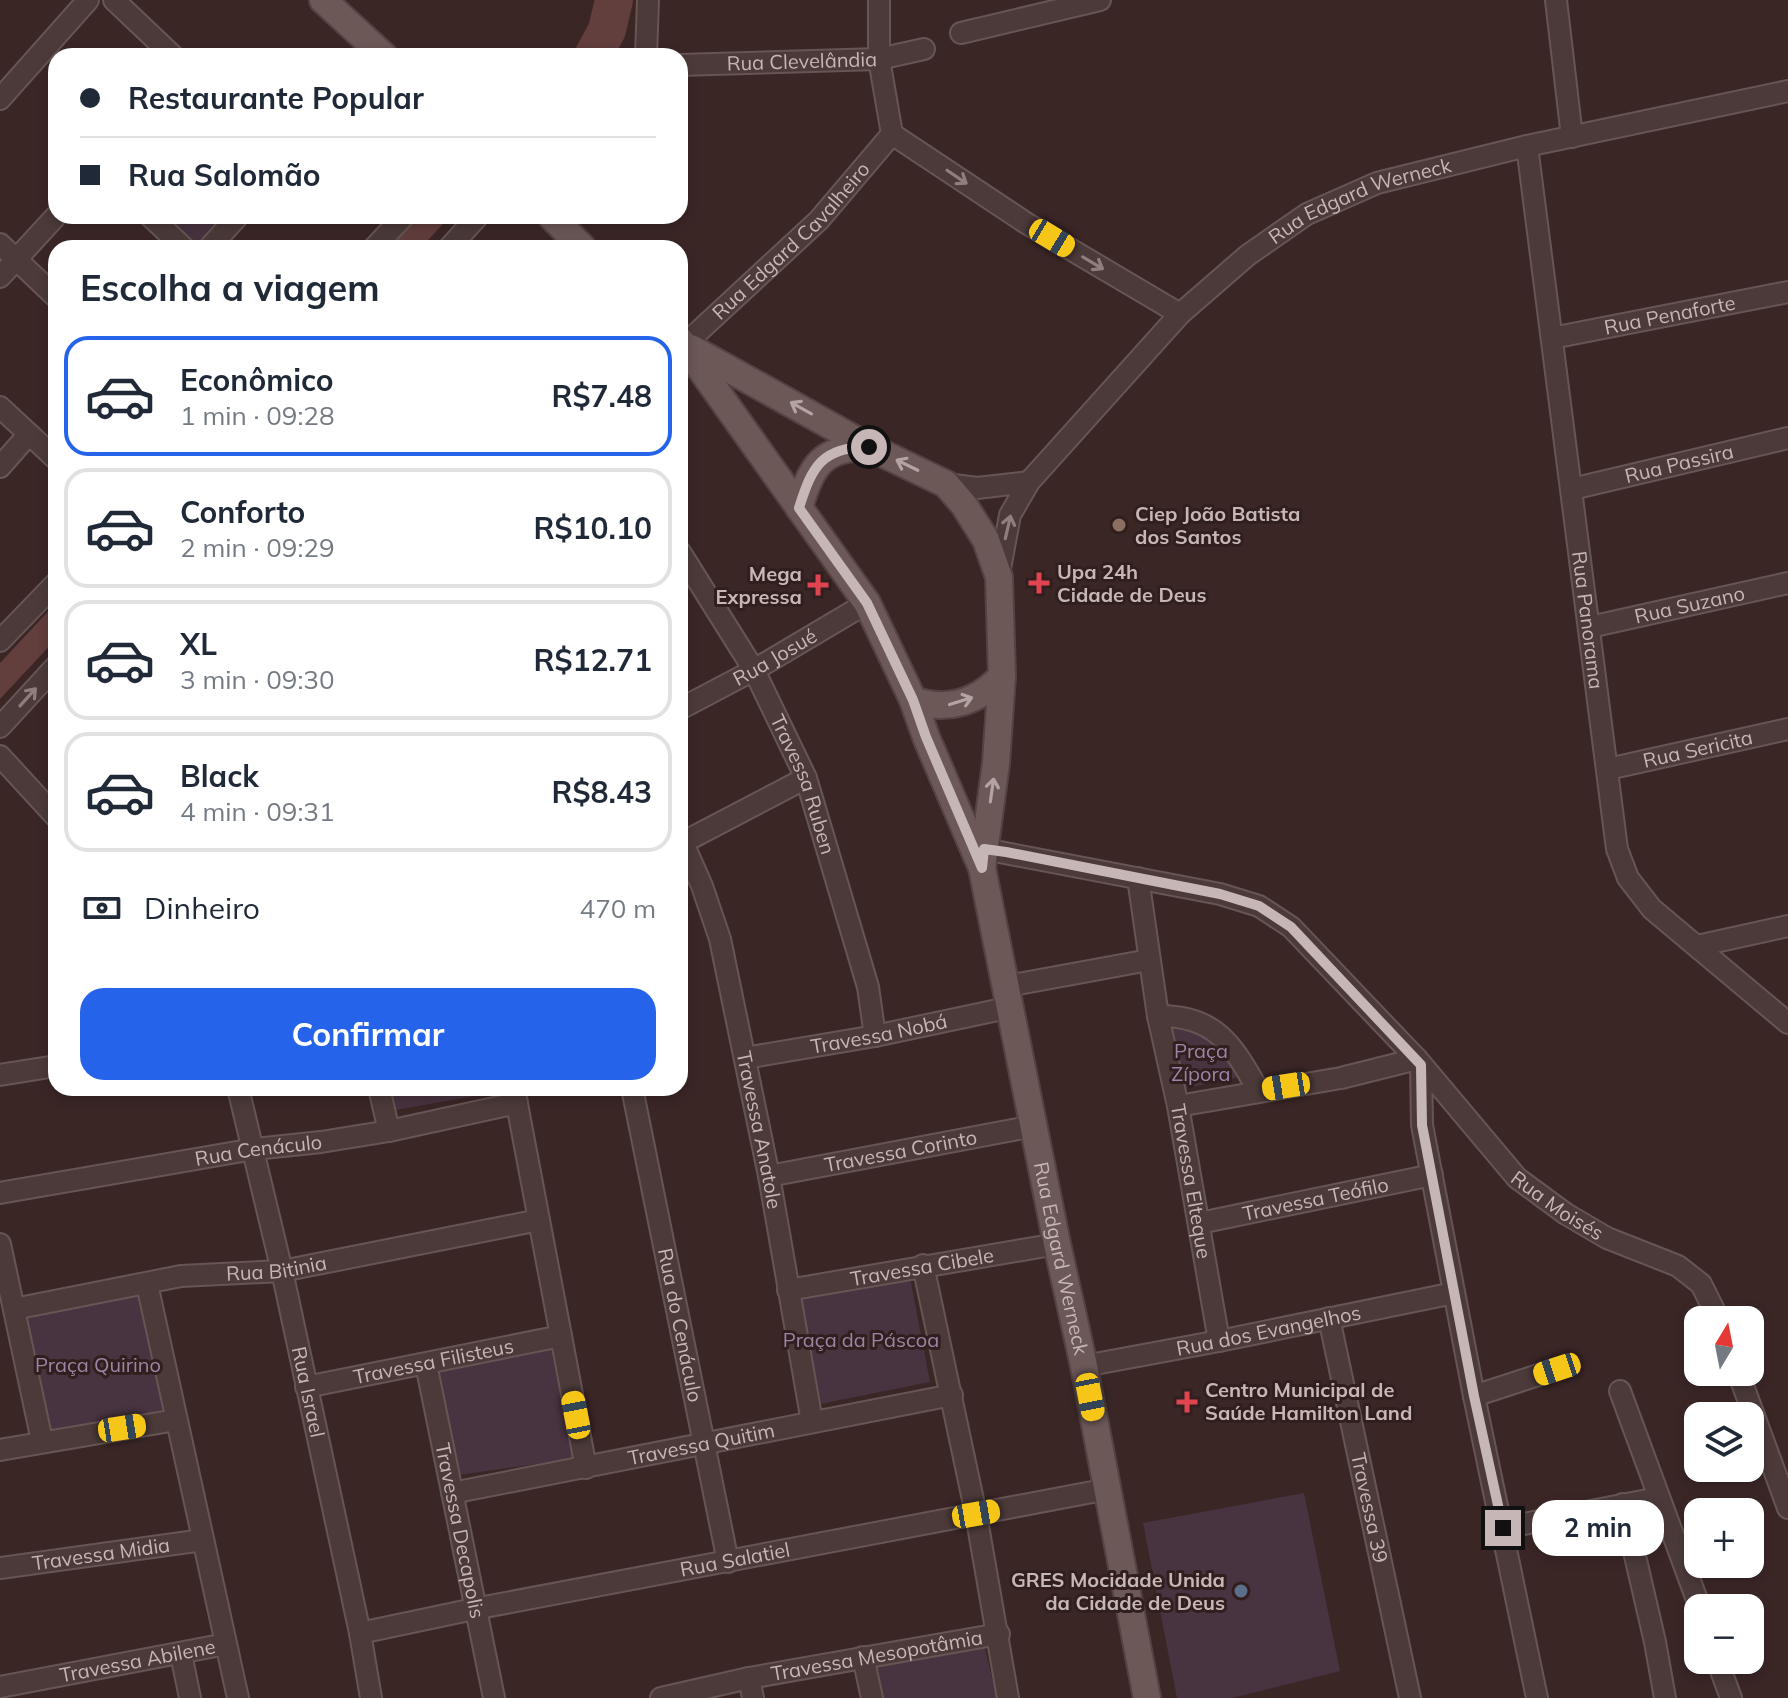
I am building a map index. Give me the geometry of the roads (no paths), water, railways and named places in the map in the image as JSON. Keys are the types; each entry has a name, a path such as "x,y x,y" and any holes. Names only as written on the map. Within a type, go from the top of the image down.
{"main road":[{"path":"323,0 375,48"},
{"path":"559,224 575,240"},
{"path":"688,345 869,447 946,484 964,505 986,540 999,577 1002,676 996,763 983,858"},
{"path":"688,351 867,603 983,858"},
{"path":"799,508 816,467 827,455 848,447 869,447"},
{"path":"913,700 936,706 956,705 986,692 1002,676"},
{"name":"Rua Edgard Werneck","path":"983,858 1147,1698"}],"street":[{"path":"0,99 88,0"},
{"path":"114,0 165,48"},
{"path":"646,48 648,0"},
{"path":"879,0 879,59 892,134 1026,223 1180,314"},
{"path":"961,33 1100,0"},
{"path":"1556,0 1572,137"},
{"name":"Rua Clevelândia","path":"688,65 879,59 924,49"},
{"name":"Rua Edgard Werneck","path":"999,577 1010,515 1029,482 1180,314 1248,255 1307,214 1377,183 1527,146 1788,91"},
{"name":"Rua Edgard Cavalheiro","path":"688,337 819,220 892,134"},
{"name":"Rua Panorama","path":"1527,146 1617,849 1628,878 1652,909 1788,1023"},
{"path":"0,277 49,224"},
{"path":"158,224 176,240"},
{"path":"216,240 231,224"},
{"path":"382,240 396,224"},
{"path":"456,240 471,224"},
{"path":"0,244 48,290"},
{"name":"Rua Penaforte","path":"1552,338 1788,292"},
{"path":"0,407 48,452"},
{"path":"0,467 29,434"},
{"name":"Rua Passira","path":"1572,489 1788,438"},
{"path":"946,484 977,488 1029,482"},
{"name":"Travessa Ruben","path":"688,568 754,670 806,778 864,973 875,1036"},
{"name":"Rua Suzano","path":"1590,627 1788,583"},
{"path":"0,641 48,591"},
{"name":"Rua Josué","path":"688,705 867,603"},
{"path":"0,727 48,675"},
{"name":"Rua Sericita","path":"1608,769 1788,729"},
{"path":"0,756 48,808"},
{"path":"688,840 806,778"},
{"name":"Travessa Anatole","path":"688,858 702,886 720,939 769,1176 812,1422"},
{"name":"Rua Moisés","path":"983,858 1138,878 1220,894 1259,906 1291,927 1419,1062 1517,1178 1566,1214 1607,1238 1678,1266 1701,1284 1712,1306"},
{"name":"Travessa Elteque","path":"1138,878 1158,1016 1200,1223 1219,1341"},
{"path":"1697,946 1788,926"},
{"name":"Travessa Nobá","path":"745,1058 875,1036 1149,960"},
{"path":"1158,1016 1181,1016 1200,1021 1238,1054 1258,1090"},
{"path":"1178,1106 1419,1062 1422,1125 1537,1698"},
{"path":"0,1075 48,1067"},
{"name":"Rua Israel","path":"240,1096 282,1271 360,1633 371,1698"},
{"path":"381,1096 389,1131"},
{"path":"515,1096 586,1468"},
{"name":"Rua Cenáculo","path":"0,1193 254,1149 389,1131 515,1096"},
{"name":"Rua do Cenáculo","path":"634,1096 728,1562"},
{"name":"Travessa Corinto","path":"769,1176 1034,1126"},
{"name":"Travessa Teófilo","path":"1200,1223 1432,1175"},
{"name":"Rua Bitinia","path":"14,1309 181,1276 282,1271 539,1220"},
{"path":"0,1244 42,1441"},
{"name":"Travessa Cibele","path":"788,1290 1057,1244"},
{"path":"923,1265 976,1514 1008,1698"},
{"path":"147,1284 238,1698"},
{"name":"Rua dos Evangelhos","path":"1084,1366 1454,1293"},
{"name":"Travessa 39","path":"1329,1318 1410,1698"},
{"name":"Travessa Filisteus","path":"306,1387 561,1336"},
{"name":"Travessa Decapolis","path":"426,1364 494,1698"},
{"path":"1474,1396 1557,1369"},
{"path":"1743,1386 1788,1508"},
{"path":"1620,1391 1695,1594"},
{"name":"Travessa Quitim","path":"452,1493 952,1395"},
{"path":"0,1450 176,1420"},
{"name":"Rua Salatiel","path":"360,1633 1108,1489"},
{"path":"1503,1528 1658,1498"},
{"path":"1623,1504 1665,1698"},
{"name":"Travessa Midia","path":"0,1568 203,1540"},
{"name":"Travessa Mesopotâmia","path":"661,1698 751,1688 863,1657 999,1634"},
{"name":"Travessa Abilene","path":"0,1687 226,1644"},
{"path":"181,1654 190,1698"},
{"path":"863,1657 872,1698"},
{"path":"1722,1674 1731,1698"}],"waterway":[{"path":"597,48 607,30 614,0"}],"place":[{"name":"Ciep João Batista dos Santos","path":"1119,525"},
{"name":"Upa 24h Cidade de Deus","path":"1039,583"},
{"name":"Mega Expressa","path":"818,585"},
{"name":"Centro Municipal de Saúde Hamilton Land","path":"1187,1402"},
{"name":"GRES Mocidade Unida da Cidade de Deus","path":"1241,1591"}],"park label":[{"name":"Praça Zípora","path":"1201,1062"},
{"name":"Praça da Páscoa","path":"861,1340"},
{"name":"Praça Quirino","path":"98,1365"}]}
